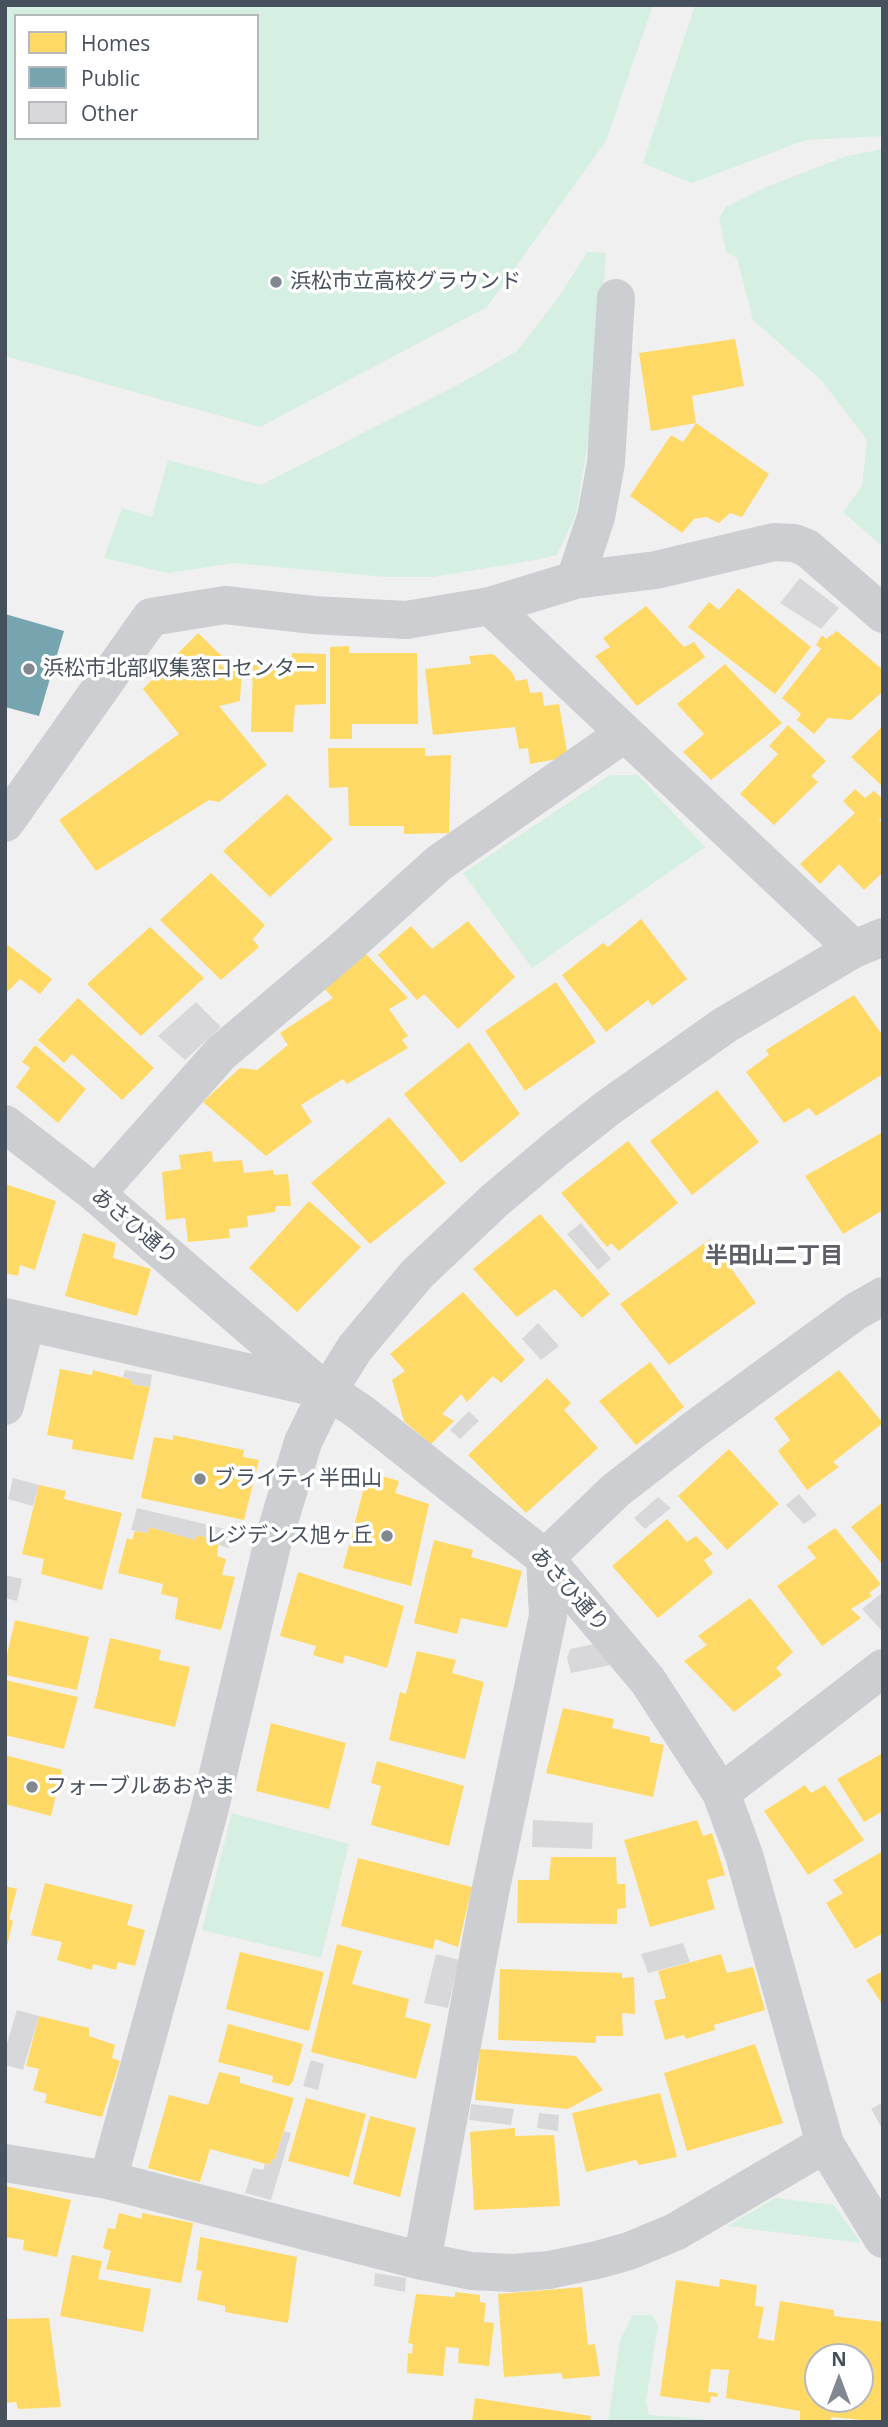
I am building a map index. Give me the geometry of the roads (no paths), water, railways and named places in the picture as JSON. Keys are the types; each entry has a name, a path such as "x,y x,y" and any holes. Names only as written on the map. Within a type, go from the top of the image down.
{"street":[{"path":"575,580 596,517 606,463 616,298"},
{"path":"5,823 151,617 225,605 313,615 406,620 490,606 575,580 656,570 774,542 794,543 807,548 883,614"},
{"path":"108,2180 210,1808 272,1545 303,1442 328,1391 355,1348 417,1274 494,1201 547,1157 609,1107 695,1045 783,990 868,943 624,734 490,606"},
{"path":"96,1194 221,1053 346,947 439,863 624,734"},
{"name":"あさひ通り","path":"5,1124 96,1194 328,1391 360,1412 545,1558 648,1681 721,1793 744,1855 825,2144 883,2239"},
{"path":"422,2261 490,1894 548,1616 545,1558 616,1490 855,1312 883,1296"},
{"path":"5,1406 16,1320 328,1391"},
{"path":"721,1793 883,1668"},
{"path":"5,2163 108,2180 422,2261 471,2271 512,2273 549,2270 597,2260 675,2232 825,2144"}],"place":[{"name":"浜松市立高校グラウンド","path":"276,282"},
{"name":"浜松市北部収集窓口センター","path":"29,669"},
{"name":"ブライティ半田山","path":"200,1479"},
{"name":"レジデンス旭ヶ丘","path":"387,1536"},
{"name":"フォーブルあおやま","path":"32,1787"}],"district":[{"name":"半田山二丁目","path":"774,1256"}]}
